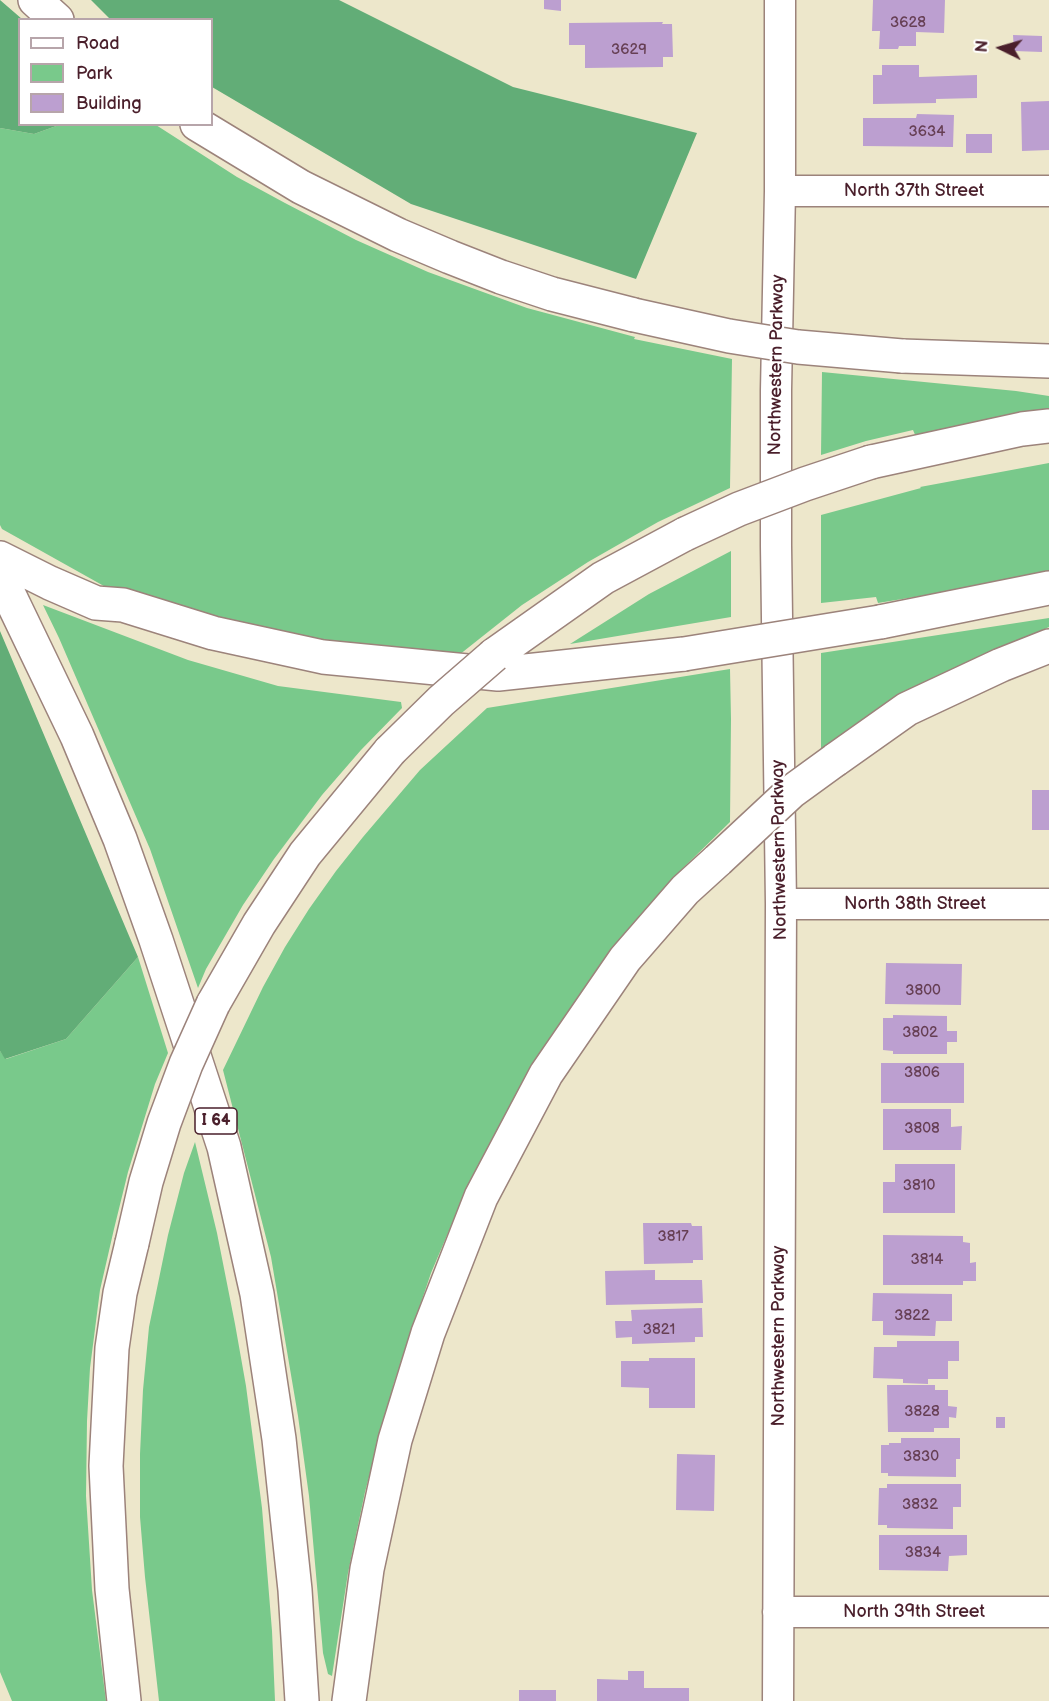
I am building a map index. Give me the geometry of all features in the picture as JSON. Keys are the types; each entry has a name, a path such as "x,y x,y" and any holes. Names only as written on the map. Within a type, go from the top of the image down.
{"highway":[{"path":"35,0 55,18"},
{"path":"200,126 301,187 350,212 501,277 552,294 729,336 798,347 902,356 1049,361"},
{"path":"124,1701 112,1589 106,1467 112,1348 120,1293 146,1182 164,1123 186,1064 213,1004 259,924 305,854 390,751 441,701 494,655 603,578 685,534 739,509 805,484 871,462 1022,429 1049,426"},
{"path":"0,558 50,584 96,603 123,604 213,633 323,657 498,674 684,654 880,622 1049,588"},
{"name":"I 64","path":"0,576 77,736 120,839 224,1147 256,1294 279,1438 295,1590 302,1701"},
{"path":"0,615 76,773 115,866 169,1026 212,1181 243,1314 272,1512 285,1701"},
{"path":"349,1701 367,1569 395,1440 428,1333 481,1197 546,1074 625,959 686,890 791,792 907,710 1001,665 1049,646"}],"street":[{"name":"Northwestern Parkway","path":"778,1701 782,904 776,546 776,390 780,190 780,0"},
{"name":"North 37th Street","path":"780,190 1049,191"},
{"name":"North 38th Street","path":"782,904 1049,904"},
{"name":"North 39th Street","path":"778,1612 1049,1612"}],"green space":[{"path":"0,0 21,18 18,18 18,126 56,126 34,134 0,128"},
{"path":"91,0 339,0 513,87 697,133 636,279 411,204 213,88 213,18 109,18"},
{"path":"56,126 158,126 237,177 285,203 356,240 428,272 527,308 635,337 634,339 732,359 730,488 658,522 588,562 522,605 459,655 284,638 111,590 2,529 0,525 0,128 34,134"},
{"path":"822,372 1049,396 1049,412 916,437 913,430 821,455"},
{"path":"1049,463 1049,575 878,603 876,597 821,603 821,515 920,487"},
{"path":"731,551 731,617 570,644 649,594"},
{"path":"43,605 188,660 278,686 401,702 402,708 322,795 274,859 243,905 206,969 198,988 150,849"},
{"path":"1049,618 1049,627 916,692 821,749 821,653"},
{"path":"0,631 138,957 66,1039 5,1059 0,1051"},
{"path":"730,669 730,822 674,877 676,882 522,1086 492,1139 454,1219 431,1273 394,1383 365,1492 348,1573 332,1676 328,1674 323,1653 309,1496 271,1257 223,1070 285,947 336,871 420,770 487,708"},
{"path":"138,957 168,1053 155,1084 128,1172 100,1290 90,1368 86,1496 92,1590 106,1701 12,1701 0,1672 0,1051 6,1059 66,1039"},
{"path":"195,1142 217,1233 246,1386 262,1508 275,1701 159,1701 140,1517 143,1390 149,1327 168,1235 184,1173"}],"building":[{"path":"544,0 561,0 561,11 544,9"},
{"path":"873,0 945,0 944,33 916,32 916,46 879,49 880,31 872,31"},
{"path":"663,22 662,24 672,24 673,57 663,57 663,67 585,68 585,45 569,45 569,23"},
{"path":"1013,35 1042,36 1042,52 1014,51"},
{"path":"882,65 919,65 919,77 977,75 977,98 936,99 936,103 873,104 873,75 882,75"},
{"path":"1049,101 1049,150 1022,151 1021,102"},
{"path":"917,114 954,115 953,147 863,146 863,118 916,118"},
{"path":"966,134 992,134 992,153 966,153"},
{"path":"1032,790 1049,790 1049,830 1032,830"},
{"path":"886,963 962,964 961,1005 885,1004"},
{"path":"893,1015 947,1016 947,1031 957,1031 957,1042 947,1042 947,1054 893,1054 893,1051 883,1050 883,1018 893,1018"},
{"path":"881,1063 964,1063 964,1103 881,1103"},
{"path":"883,1109 951,1109 951,1127 962,1126 961,1150 883,1150"},
{"path":"895,1164 955,1164 955,1213 883,1213 883,1182 895,1182"},
{"path":"643,1223 691,1223 692,1226 702,1226 703,1260 693,1260 693,1263 644,1264"},
{"path":"883,1235 963,1236 963,1242 970,1243 970,1263 976,1262 976,1281 963,1281 963,1285 883,1285"},
{"path":"655,1270 655,1280 702,1280 703,1303 606,1305 605,1271"},
{"path":"873,1293 952,1294 952,1321 936,1321 935,1336 883,1335 883,1321 872,1321"},
{"path":"702,1308 703,1337 695,1337 695,1342 632,1344 632,1337 616,1338 615,1321 632,1321 631,1310"},
{"path":"897,1341 959,1341 959,1361 948,1361 948,1379 928,1379 928,1384 903,1383 903,1379 873,1378 874,1347 897,1347"},
{"path":"649,1358 695,1358 695,1408 649,1408 649,1388 621,1387 621,1361 649,1361"},
{"path":"887,1385 935,1385 935,1390 948,1390 948,1406 957,1407 956,1418 949,1417 949,1428 934,1428 934,1432 888,1432"},
{"path":"996,1417 1005,1417 1005,1428 996,1428"},
{"path":"901,1438 960,1438 960,1459 956,1459 956,1477 888,1476 888,1473 881,1473 881,1445 901,1443"},
{"path":"677,1454 715,1455 714,1511 676,1510"},
{"path":"887,1484 961,1484 961,1507 953,1507 953,1529 887,1528 887,1525 878,1525 879,1488 887,1488"},
{"path":"879,1535 967,1535 967,1555 949,1556 948,1571 879,1570"},
{"path":"628,1671 644,1671 644,1688 689,1688 689,1701 597,1701 597,1679 628,1680"},
{"path":"519,1690 556,1690 556,1701 519,1701"}]}
